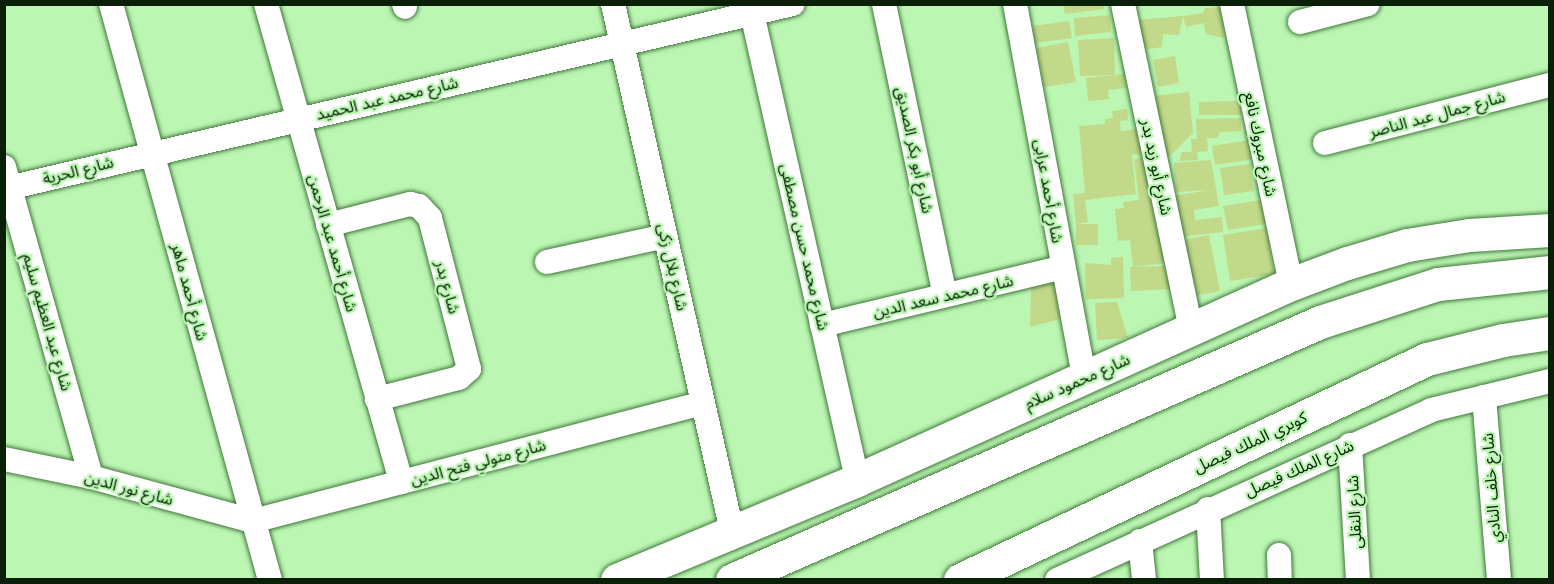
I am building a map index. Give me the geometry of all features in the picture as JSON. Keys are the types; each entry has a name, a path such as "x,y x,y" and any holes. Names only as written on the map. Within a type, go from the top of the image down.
{"main road":[{"name":"شارع محمود سلام","path":"617,579 857,480 1291,284 1407,245 1469,235 1550,230"},
{"path":"732,579 1164,389 1378,301 1438,284 1550,272"},
{"name":"كوبري الملك فيصل","path":"960,579 1427,359 1503,340 1550,333"}],"street":[{"name":"شارع أحمد ماهر","path":"111,4 270,579"},
{"name":"شارع أحمد عبد الرحمن","path":"266,4 401,482"},
{"name":"شارع بلال زكى","path":"613,4 732,531"},
{"name":"شارع محمد عبد الحميد","path":"151,152 793,4"},
{"name":"شارع أبو بكر الصديق","path":"884,4 945,295"},
{"name":"شارع أحمد عرابى","path":"1015,4 1084,377"},
{"name":"شارع أبو زيد بدر","path":"1123,4 1191,329"},
{"name":"شارع مبروك نافع","path":"1232,4 1291,284"},
{"path":"1300,22 1368,4"},
{"name":"شارع محمد حسن مصطفى","path":"752,13 857,480"},
{"name":"شارع جمال عبد الناصر","path":"1325,143 1550,84"},
{"name":"شارع الحرية","path":"6,181 151,152"},
{"name":"شارع عبد العظيم سليم","path":"6,181 92,477"},
{"name":"شارع بدر","path":"328,225 410,204 419,206 430,218 469,369 459,378 377,399"},
{"path":"547,262 665,236"},
{"name":"شارع محمد سعد الدين","path":"822,325 1063,267"},
{"name":"شارع الملك فيصل","path":"1057,579 1431,410 1550,381"},
{"name":"شارع خلف النادي","path":"1484,396 1498,579"},
{"name":"شارع متولي فتح الدين","path":"253,521 703,403"},
{"name":"شارع النقلى","path":"1350,445 1358,579"},
{"name":"شارع نور الدين","path":"4,459 92,477 253,521"},
{"path":"1208,509 1212,579"},
{"path":"1140,541 1144,579"},
{"path":"1279,555 1280,579"}],"building":[{"path":"1063,4 1104,4 1104,9 1065,14"},
{"path":"1223,7 1224,38 1206,34 1204,23 1186,27 1183,16 1203,13 1205,8"},
{"path":"1110,15 1111,32 1075,36 1074,18"},
{"path":"1183,16 1179,35 1163,34 1162,47 1143,50 1138,20"},
{"path":"1069,21 1072,38 1035,43 1033,26"},
{"path":"1114,38 1115,75 1080,76 1078,40"},
{"path":"1068,42 1076,82 1044,87 1037,48"},
{"path":"1175,56 1179,83 1158,87 1153,60"},
{"path":"1125,74 1126,88 1108,90 1109,99 1088,101 1086,78"},
{"path":"1189,92 1193,133 1171,155 1162,157 1155,96"},
{"path":"1241,101 1241,115 1199,115 1199,102"},
{"path":"1127,109 1128,120 1120,121 1121,131 1143,128 1146,156 1132,154 1136,194 1085,200 1088,222 1076,224 1073,194 1085,193 1079,126 1105,124 1105,119 1113,118 1112,111"},
{"path":"1241,118 1241,131 1220,132 1217,138 1207,138 1208,151 1197,152 1198,160 1179,161 1182,152 1192,152 1191,139 1197,139 1196,119"},
{"path":"1251,140 1254,159 1215,165 1212,146"},
{"path":"1155,157 1165,263 1133,267 1130,240 1118,241 1115,209 1124,208 1123,202 1139,200 1134,159"},
{"path":"1211,160 1219,206 1194,210 1195,220 1222,217 1223,232 1178,237 1173,196 1209,190 1176,192 1174,163"},
{"path":"1250,164 1254,191 1224,195 1220,168"},
{"path":"1261,200 1265,224 1228,230 1223,206"},
{"path":"1076,224 1098,224 1098,245 1076,245"},
{"path":"1267,228 1274,274 1230,281 1223,235"},
{"path":"1209,235 1220,291 1189,297 1178,241"},
{"path":"1123,257 1124,298 1086,299 1085,263 1111,265 1111,258"},
{"path":"1169,266 1170,289 1131,291 1130,267"},
{"path":"1053,281 1064,318 1030,327 1031,287"},
{"path":"1117,302 1128,338 1097,340 1095,303"}]}
